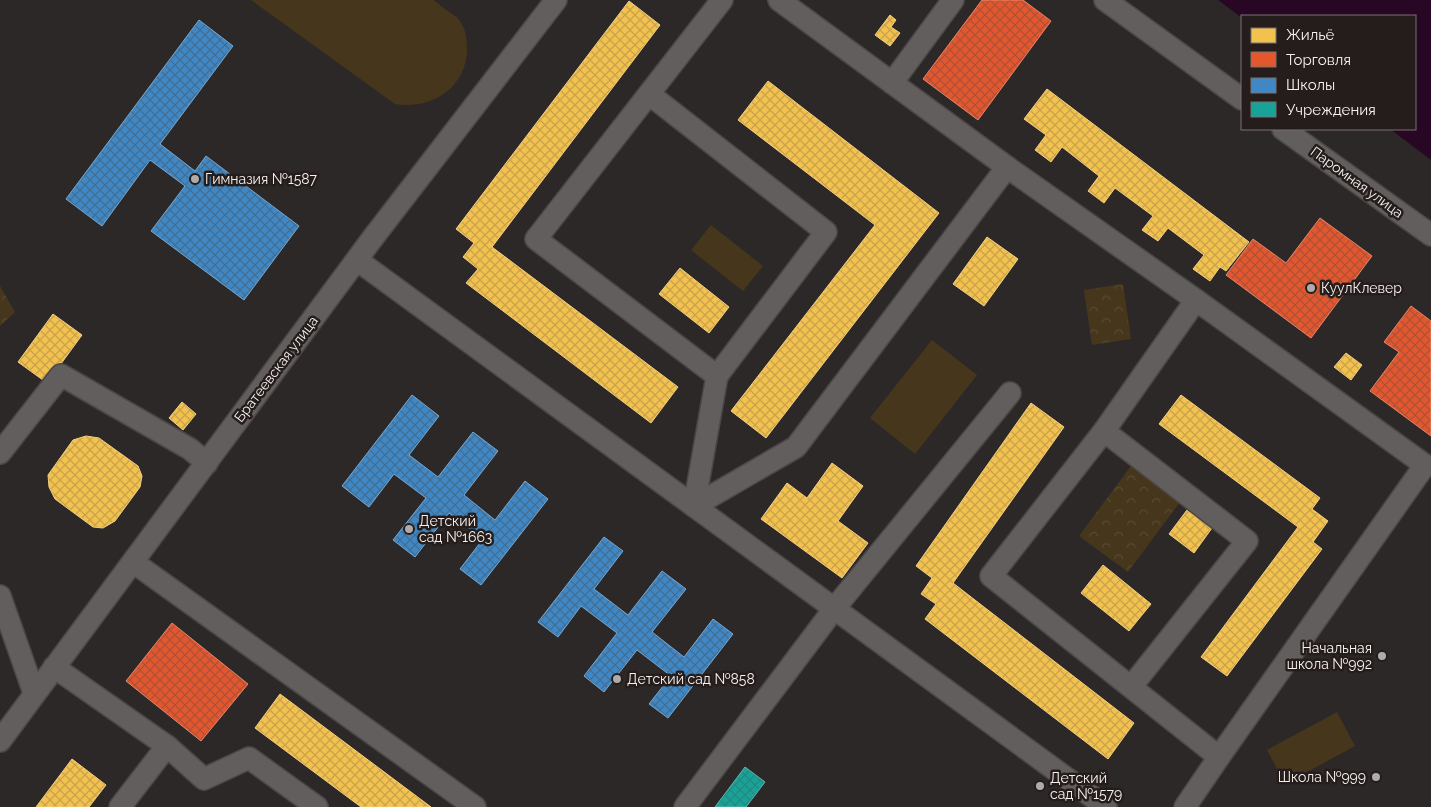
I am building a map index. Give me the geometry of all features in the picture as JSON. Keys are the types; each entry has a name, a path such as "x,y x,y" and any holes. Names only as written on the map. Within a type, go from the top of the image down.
{"street":[{"name":"Братеевская улица","path":"0,741 378,231 556,0"},
{"path":"716,376 536,240 722,0"},
{"path":"779,0 1007,167 1428,467 1218,757 1185,807"},
{"path":"892,83 953,0"},
{"path":"1104,0 1241,98"},
{"path":"649,94 826,232 716,376 694,506"},
{"name":"Паромная улица","path":"1284,130 1431,236"},
{"path":"694,506 796,447 1007,167"},
{"path":"357,260 1106,807"},
{"path":"1196,300 1104,431 991,576 1218,757"},
{"path":"0,453 61,375 190,449 207,462"},
{"path":"685,807 834,609 1010,393"},
{"path":"1104,431 1247,541 1131,687"},
{"path":"133,562 475,807"},
{"path":"0,596 34,693"},
{"path":"54,668 167,746 204,778 248,758 317,807"},
{"path":"120,807 167,746"}],"green space":[{"path":"251,0 433,0 462,24 467,43 465,64 453,86 444,94 421,104 395,104"},
{"path":"711,225 763,266 743,291 691,250"},
{"path":"1123,284 1131,339 1092,345 1084,290"},
{"path":"0,286 15,312 0,326"},
{"path":"932,340 977,375 915,454 870,418"},
{"path":"1131,466 1180,502 1128,572 1079,536"},
{"path":"1337,712 1355,746 1285,784 1267,750"}],"shaded area":[{"path":"1218,0 1431,0 1431,160 1391,130 1416,130 1416,15 1241,15 1241,17"}],"building: Жильё":[{"path":"629,1 660,25 492,247 678,387 651,423 466,283 478,269 463,257 474,243 456,229"},
{"path":"890,15 896,20 891,27 900,33 890,46 875,35"},
{"path":"768,81 939,213 766,438 731,411 875,225 738,120"},
{"path":"1047,89 1249,242 1226,271 1220,267 1210,281 1193,269 1204,255 1168,228 1158,241 1142,230 1153,216 1115,188 1104,203 1088,191 1099,176 1062,147 1051,162 1035,150 1046,135 1024,119"},
{"path":"987,237 1018,259 984,306 953,284"},
{"path":"680,268 729,307 709,333 659,294"},
{"path":"53,314 82,335 47,383 18,362"},
{"path":"1346,353 1362,365 1351,380 1334,367"},
{"path":"1181,395 1320,498 1312,509 1328,521 1313,542 1322,549 1227,676 1201,657 1298,527 1159,424"},
{"path":"182,402 196,414 183,430 169,418"},
{"path":"1031,403 1064,427 953,583 1134,723 1108,759 925,619 936,604 921,594 932,578 916,566"},
{"path":"86,436 99,438 138,466 142,476 140,487 115,521 103,528 93,527 55,499 49,487 48,475 73,440"},
{"path":"832,463 863,486 838,521 868,543 842,578 761,519 787,483 807,498"},
{"path":"1187,510 1212,528 1194,553 1169,534"},
{"path":"1103,565 1151,604 1129,631 1081,593"},
{"path":"280,694 431,807 361,807 255,728"},
{"path":"72,759 106,785 89,807 36,807"}],"building: Торговля":[{"path":"982,0 1023,0 1051,21 978,120 923,79"},
{"path":"1320,218 1372,256 1311,338 1226,275 1253,239 1286,263"},
{"path":"1411,306 1431,321 1431,436 1370,391 1399,352 1384,342"},
{"path":"172,623 248,684 201,741 126,681"}],"building: Школы":[{"path":"199,20 233,46 160,144 195,171 206,156 299,226 244,300 151,231 185,186 150,160 102,226 66,199"},
{"path":"412,395 439,416 409,455 438,477 473,432 498,451 464,495 495,520 525,481 548,499 481,585 460,569 483,539 449,513 415,557 393,540 426,498 394,474 369,507 342,486"},
{"path":"604,537 623,551 594,589 628,615 662,571 686,589 652,632 684,657 713,619 733,634 668,718 649,704 671,676 637,650 604,692 584,676 617,633 581,606 558,637 538,622"}],"building: Учреждения":[{"path":"745,767 765,782 746,807 715,807"}],"place":[{"name":"Гимназия №1587","path":"195,179"},
{"name":"КуулКлевер","path":"1311,288"},
{"name":"Детский сад №1663","path":"409,529"},
{"name":"Начальная школа №992","path":"1382,656"},
{"name":"Детский сад №858","path":"617,679"},
{"name":"Школа №999","path":"1376,777"},
{"name":"Детский сад №1579","path":"1040,786"}]}
